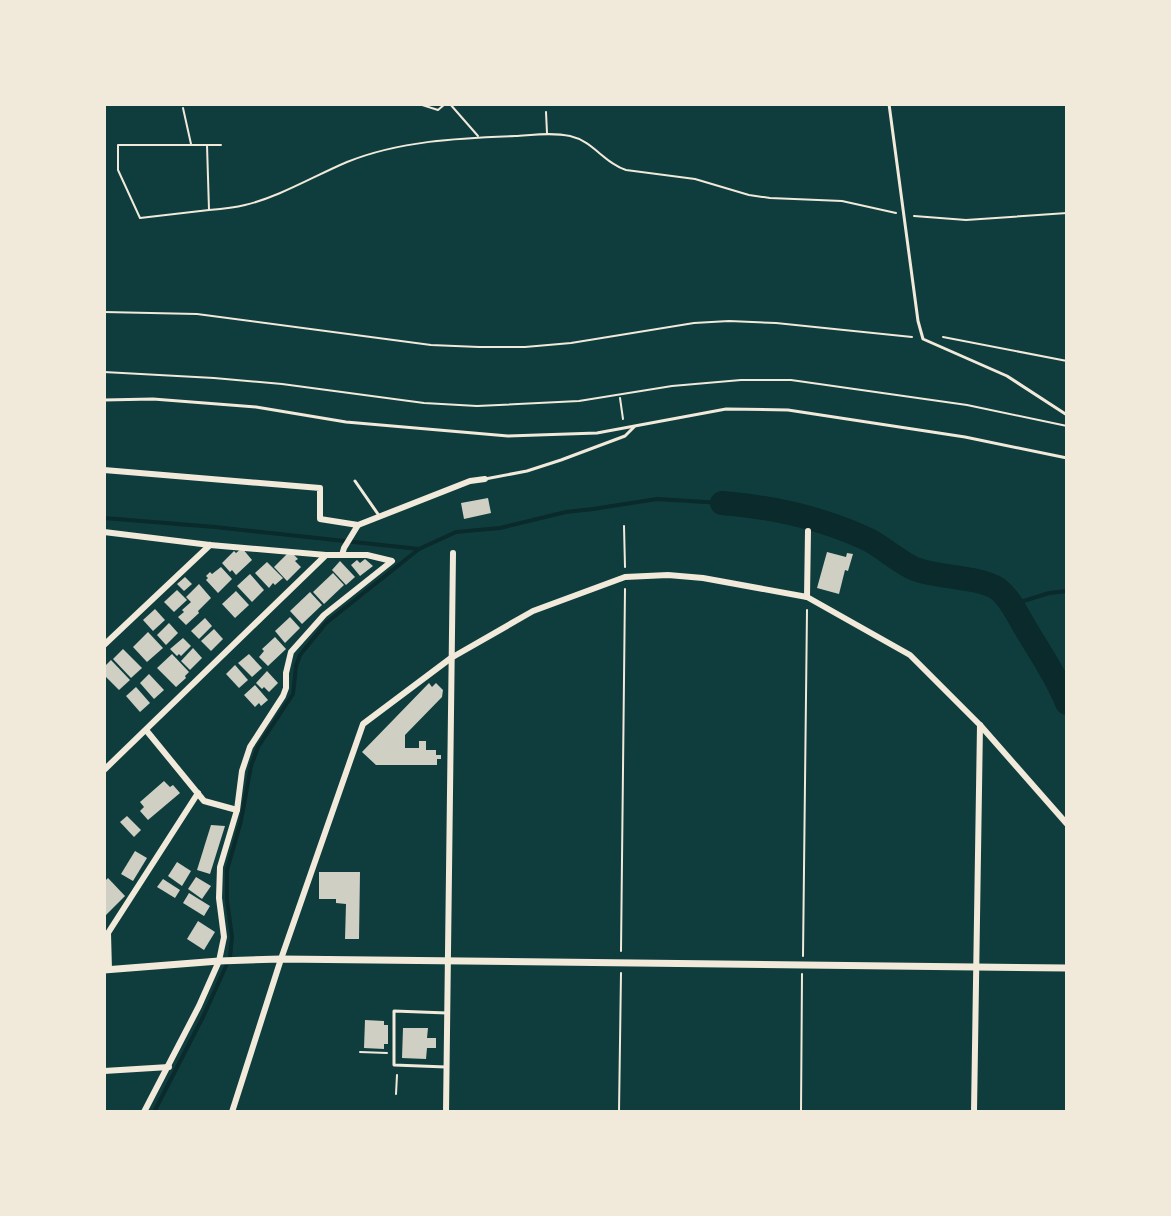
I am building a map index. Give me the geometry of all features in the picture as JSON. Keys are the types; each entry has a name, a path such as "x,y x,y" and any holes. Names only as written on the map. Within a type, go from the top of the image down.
{"street":[{"path":"104,470 320,488 320,519 356,527 470,481 485,479"},
{"path":"343,551 356,527"},
{"path":"807,597 808,531"},
{"path":"104,532 326,555 343,551 392,561 324,615 291,652 283,696 250,747 242,771 237,810 220,867 219,898 224,937 219,961 144,1112"},
{"path":"104,645 210,545"},
{"path":"446,1112 453,553"},
{"path":"104,770 326,555"},
{"path":"232,1112 281,959 363,724 451,658 533,611 625,577 668,575 703,578 807,597 910,655 980,725 1067,824"},
{"path":"974,1112 980,725"},
{"path":"146,730 204,801 237,810"},
{"path":"198,793 108,933 106,970 281,959 1067,968"},
{"path":"104,1071 169,1067"}],"lane":[{"path":"889,104 923,339 1007,376 1067,415"},
{"path":"104,400 153,399 256,407 346,422 508,436 597,433 726,409 788,410 965,437 1067,458"},
{"path":"485,479 527,471 561,460 625,436 634,427"},
{"path":"355,481 380,517"},
{"path":"446,1067 394,1065 394,1011 447,1013"}],"path":[{"path":"419,104 438,110 445,104"},
{"path":"450,104 479,137"},
{"path":"183,108 191,145"},
{"path":"546,112 547,135"},
{"path":"221,145 118,145 118,170 140,218 246,205 368,154 423,142 547,135 580,139 617,167 626,170 695,179 749,195 842,201 905,215 966,220 1067,213"},
{"path":"207,145 209,210"},
{"path":"104,312 197,314 431,345 479,347 571,343 694,323 776,323 923,339 947,337 1067,361"},
{"path":"104,372 228,379 477,406 579,401 672,386 741,380 791,380 967,405 1067,426"},
{"path":"619,396 624,428"},
{"path":"619,1112 624,526"},
{"path":"801,1112 807,597"},
{"path":"360,1052 394,1053"},
{"path":"396,1094 397,1065"}],"building":[{"path":"488,498 491,513 464,519 461,503"},
{"path":"242,548 252,560 236,575 222,563"},
{"path":"290,551 301,567 287,581 274,567"},
{"path":"827,552 846,557 847,553 853,554 839,594 817,588"},
{"path":"365,559 373,566 360,576 351,565"},
{"path":"340,561 355,577 346,585 332,570"},
{"path":"267,562 283,578 269,588 255,573"},
{"path":"221,567 232,579 218,593 206,576"},
{"path":"333,573 344,585 324,604 313,592"},
{"path":"250,574 264,590 252,602 237,586"},
{"path":"185,577 192,584 184,591 177,584"},
{"path":"199,584 211,598 186,625 178,617 191,602 186,597"},
{"path":"177,590 187,600 174,612 164,602"},
{"path":"236,591 249,605 235,618 222,604"},
{"path":"310,592 322,605 302,624 290,611"},
{"path":"155,609 165,620 153,631 143,620"},
{"path":"290,617 300,628 285,643 275,631"},
{"path":"205,618 212,626 199,639 191,631"},
{"path":"169,623 178,633 166,645 157,635"},
{"path":"214,629 223,639 211,651 201,641"},
{"path":"148,632 163,648 147,662 133,647"},
{"path":"275,637 286,649 268,666 259,657 264,651 262,649"},
{"path":"183,638 191,646 177,656 170,649"},
{"path":"193,648 202,658 190,670 181,661"},
{"path":"123,649 142,668 131,678 113,659"},
{"path":"172,654 189,672 176,687 157,668"},
{"path":"249,654 262,668 252,677 238,663"},
{"path":"111,660 130,680 119,690 104,675 104,667"},
{"path":"235,665 248,680 239,688 226,674"},
{"path":"267,671 278,683 269,692 256,683"},
{"path":"149,674 164,690 154,699 140,683"},
{"path":"429,683 432,687 436,683 443,690 442,697 405,735 405,748 419,748 419,741 426,741 426,750 436,750 436,755 441,755 441,759 437,759 437,765 376,765 362,752"},
{"path":"255,685 268,700 255,707 244,695"},
{"path":"136,687 150,703 140,712 126,696"},
{"path":"164,781 180,793 148,820 140,811 144,807 140,802"},
{"path":"127,816 141,830 134,837 120,822"},
{"path":"211,825 225,826 210,874 197,870"},
{"path":"135,851 147,858 133,881 121,874"},
{"path":"177,862 191,871 182,886 168,876"},
{"path":"319,872 360,872 359,939 345,939 346,904 336,903 336,899 319,899"},
{"path":"196,877 211,886 202,899 188,889"},
{"path":"108,878 125,896 106,915 104,882"},
{"path":"163,879 180,890 175,898 157,887"},
{"path":"189,893 210,906 204,916 183,903"},
{"path":"198,921 215,932 204,950 187,939"},
{"path":"365,1020 384,1021 384,1025 388,1025 388,1044 384,1044 384,1049 364,1048"},
{"path":"403,1028 428,1028 427,1038 436,1038 436,1048 427,1048 426,1059 402,1058"}],"waterway":[{"path":"154,1112 230,957 232,937 227,870 241,821 251,766 258,747 293,694 300,655 326,623 419,549 456,532 500,528 566,512 657,499 722,503"},
{"path":"722,503 760,507 816,520 869,540 915,569 980,582 998,589 1014,608 1067,703"},
{"path":"104,518 419,549"},
{"path":"1011,605 1049,593 1067,591"}]}
